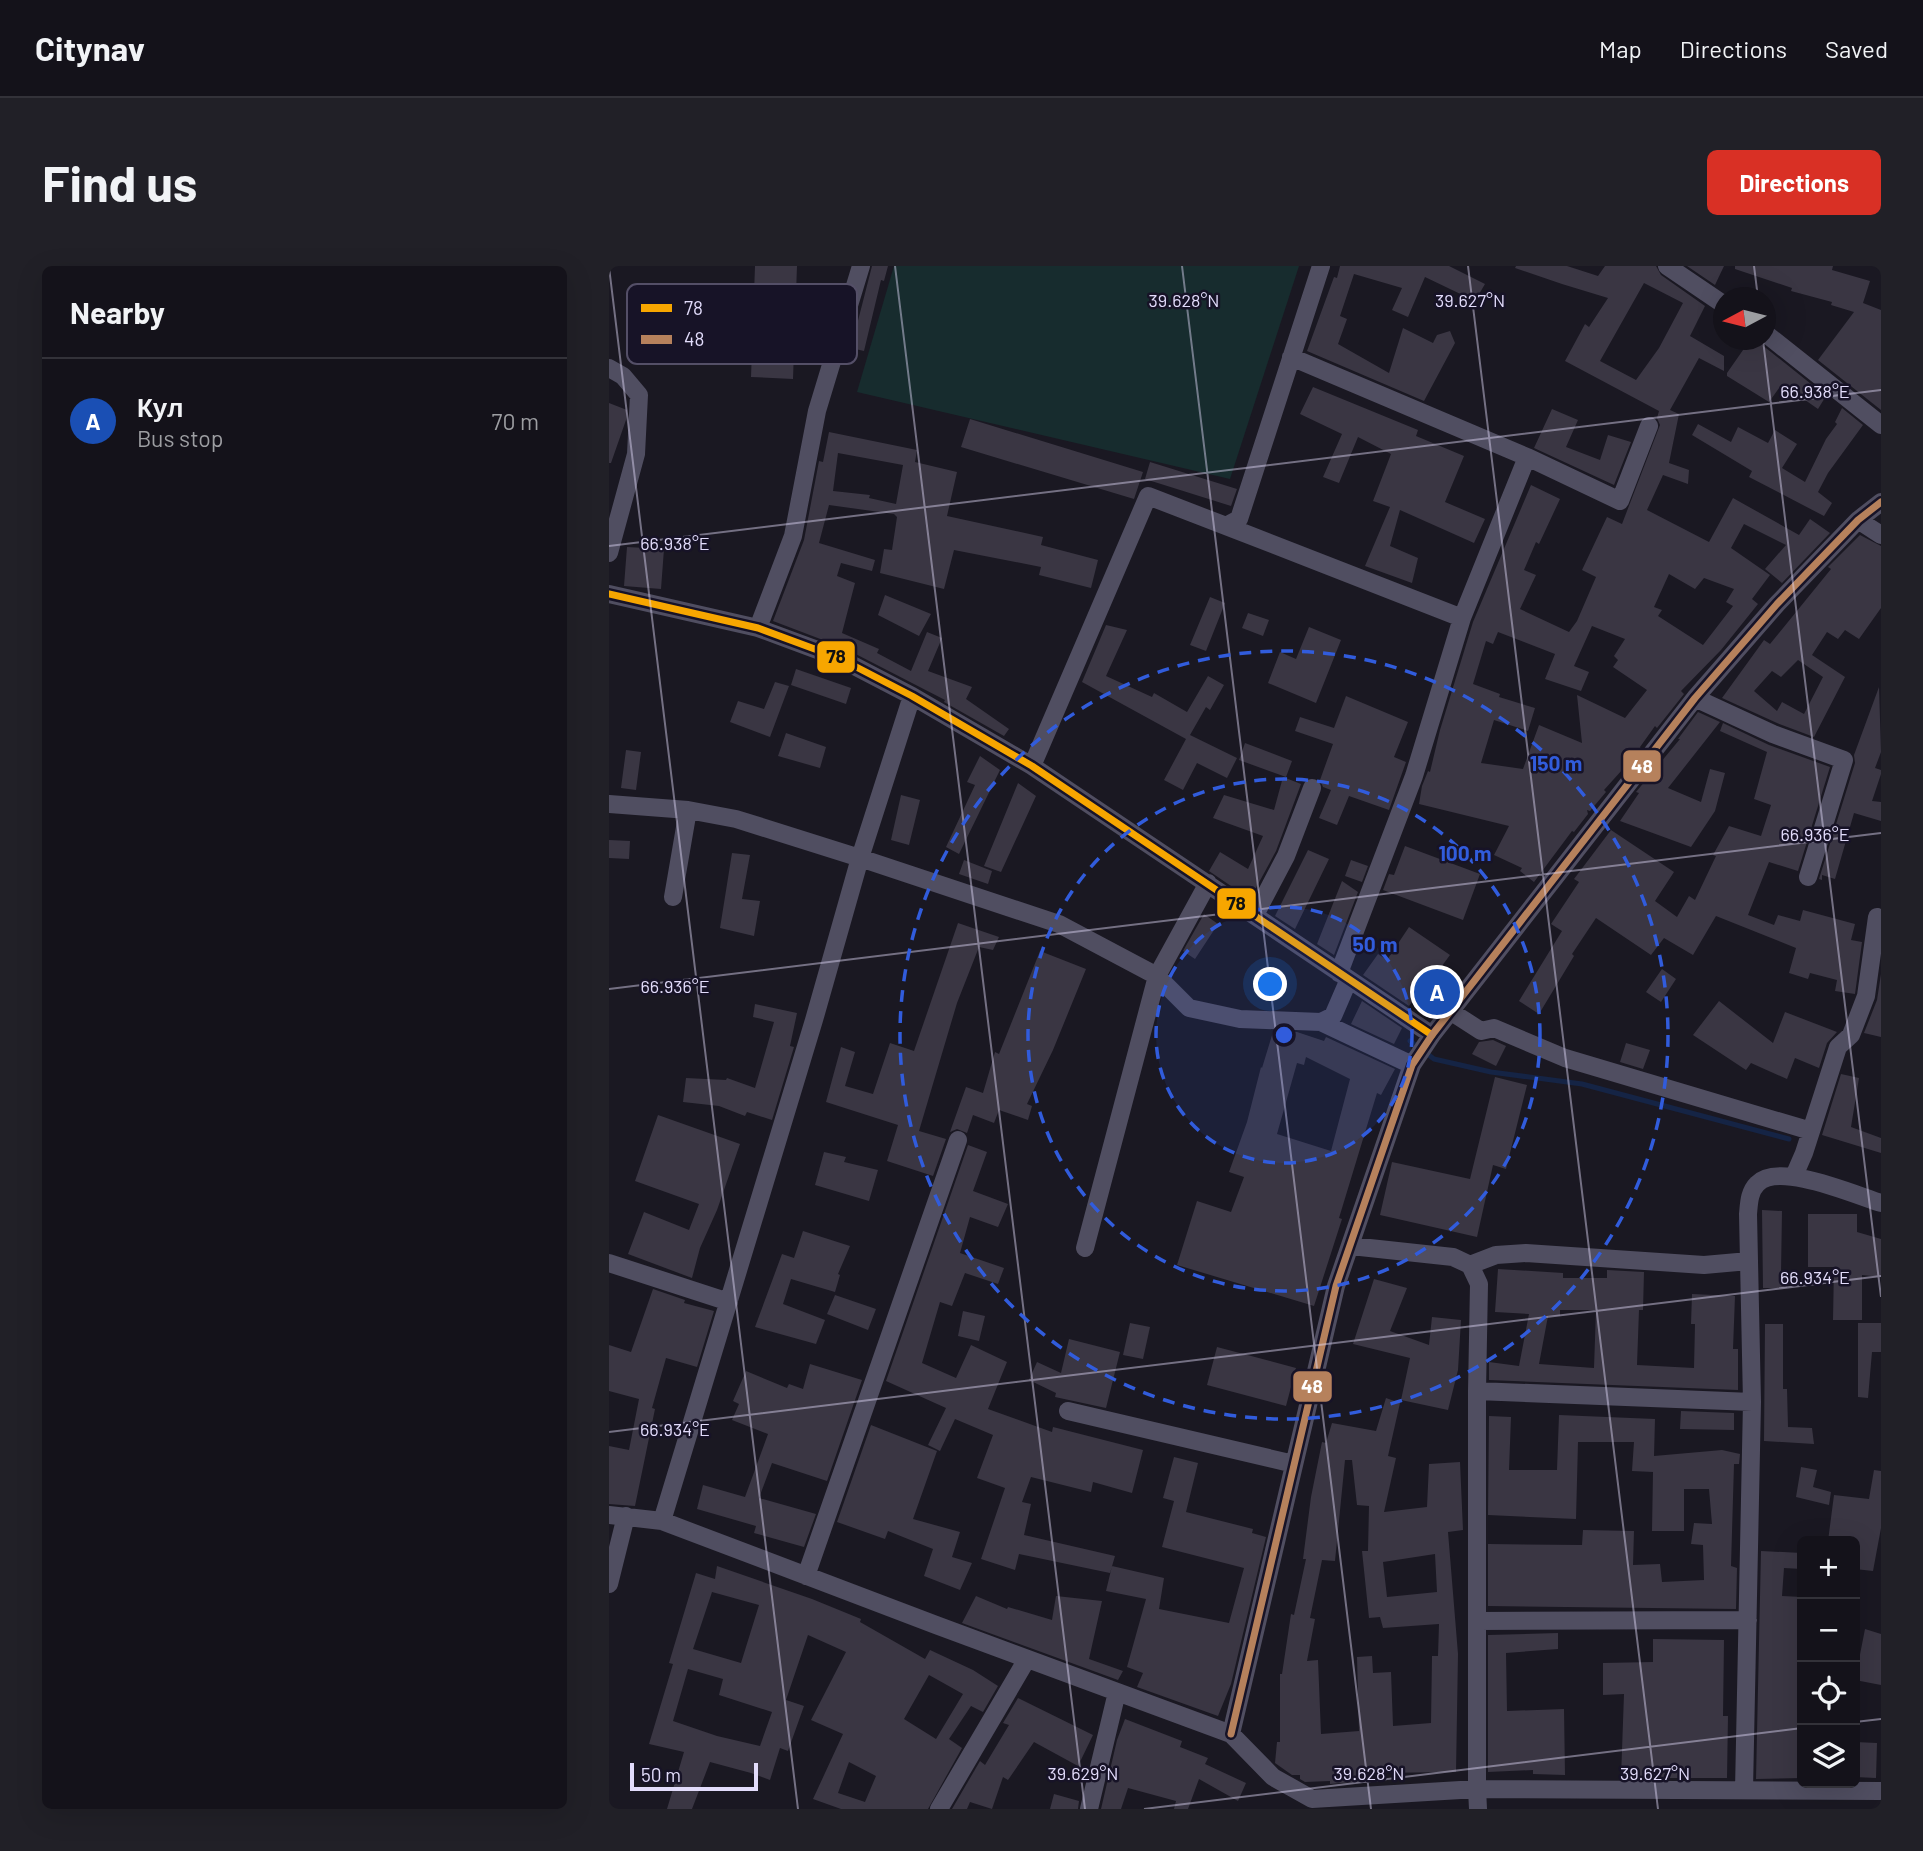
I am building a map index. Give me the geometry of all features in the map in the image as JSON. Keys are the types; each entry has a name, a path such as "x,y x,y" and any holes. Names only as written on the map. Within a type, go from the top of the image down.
{"street":[{"path":"856,284 861,266"},
{"path":"1226,526 1239,519 1321,266"},
{"path":"1667,266 1713,297"},
{"path":"1776,341 1881,425"},
{"path":"1291,357 1527,457 1620,501 1649,426"},
{"path":"758,628 793,536 817,411 831,364"},
{"path":"609,369 623,376 639,395 636,454 609,553"},
{"path":"1321,1022 1333,1016 1344,976 1414,776 1462,618 1527,457"},
{"path":"1032,766 1147,496 1462,618"},
{"path":"1231,1734 1336,1286 1412,1065 1450,1011 1695,698 1777,604 1858,520 1881,502"},
{"path":"1858,520 1881,535"},
{"path":"609,594 758,628 839,658 912,696 1032,766 1432,1035"},
{"path":"662,1521 814,1020 860,858 912,696"},
{"path":"1695,698 1773,734 1844,760 1808,877"},
{"path":"1255,915 1286,856 1312,788"},
{"path":"609,804 688,810 736,818 860,858 1059,924 1157,975 1189,1008 1240,1019 1321,1022 1412,1065"},
{"path":"674,897 688,810"},
{"path":"1084,1248 1157,975 1208,883"},
{"path":"1794,1176 1838,1047 1851,1035 1866,996 1877,917"},
{"path":"1450,1011 1481,1031 1494,1028 1565,1058 1811,1131"},
{"path":"806,1576 958,1140"},
{"path":"1744,1790 1752,1402 1750,1195 1758,1182 1776,1175 1794,1176 1881,1203"},
{"path":"1351,1246 1453,1257 1471,1265 1479,1284 1478,1809"},
{"path":"1471,1265 1496,1255 1526,1253 1704,1265 1749,1261"},
{"path":"609,1263 729,1302"},
{"path":"1477,1391 1752,1402"},
{"path":"1069,1411 1294,1464"},
{"path":"609,1584 617,1515 662,1521 1231,1734 1273,1777 1312,1799 1328,1803 1477,1789 1881,1791"},
{"path":"1477,1621 1748,1620"},
{"path":"939,1809 1027,1659"},
{"path":"1089,1809 1117,1692"}],"green space":[{"path":"894,266 1299,266 1230,479 857,392"}],"building":[{"path":"755,266 797,266 796,284 754,284"},
{"path":"872,266 888,266 884,281 881,280 864,351 857,349 857,325"},
{"path":"1340,266 1449,266 1485,284 1475,301 1425,277 1408,317 1392,310 1402,288 1354,274 1340,316 1347,319 1338,344 1389,373 1403,328 1433,343 1437,335 1450,331 1455,343 1424,401 1307,351"},
{"path":"1567,266 1598,276 1605,266 1656,266 1661,275 1705,306 1690,336 1724,356 1724,371 1699,358 1670,410 1679,414 1669,463 1689,470 1688,484 1663,475 1647,510 1709,542 1733,498 1799,535 1810,519 1830,533 1782,583 1765,569 1786,545 1744,524 1731,548 1770,575 1752,599 1758,604 1721,650 1681,691 1684,694 1657,728 1655,726 1641,749 1604,790 1606,792 1590,811 1587,810 1588,814 1534,882 1520,871 1522,868 1494,855 1509,826 1419,804 1422,786 1428,771 1430,772 1473,622 1531,485 1560,499 1524,570 1536,575 1520,609 1569,632 1577,621 1596,577 1582,570 1607,517 1622,524 1660,425 1657,418 1659,411 1565,361 1585,324 1589,327 1608,298 1515,268","holes":["1644,283 1683,303 1659,348 1636,380 1600,361","1669,574 1695,589 1704,578 1734,589 1726,602 1733,606 1703,645 1658,616 1662,610 1654,607","1592,626 1625,639 1614,656 1618,660 1613,667 1647,690 1625,718 1577,695 1582,743 1539,725 1523,769 1481,763 1494,720 1528,731 1535,708 1499,697 1500,694 1473,684 1486,641 1493,644 1498,632 1555,654 1545,679 1581,691 1589,672 1574,666"]},
{"path":"1687,266 1724,266 1715,285"},
{"path":"1735,266 1833,266 1832,270 1870,281 1863,303 1881,310 1881,410 1818,360 1854,312 1831,305 1832,302 1791,291 1792,288 1735,269"},
{"path":"1743,350 1768,350 1826,396 1818,409 1782,384 1769,402 1727,376"},
{"path":"751,364 794,364 793,379 751,377"},
{"path":"1313,387 1418,430 1416,436 1464,456 1445,502 1485,519 1474,543 1400,510 1390,546 1418,558 1412,583 1365,566 1390,507 1373,501 1391,454 1358,437 1339,483 1323,477 1342,434 1300,414"},
{"path":"609,403 627,410 611,463 609,463"},
{"path":"1842,408 1863,425 1828,473 1818,492 1832,503 1824,516 1749,477 1752,471 1692,435 1698,424 1731,442 1738,427 1768,443 1775,430 1797,444 1782,468 1805,482 1826,439 1837,424 1835,422"},
{"path":"1552,409 1578,420 1566,447 1600,460 1608,435 1631,442 1614,485 1534,448"},
{"path":"970,419 1143,472 1134,499 961,447"},
{"path":"829,432 917,450 915,462 957,472 947,516 1043,537 1041,545 1098,560 1091,588 1039,575 1041,567 954,550 944,589 880,573 884,549 892,550 897,517 894,514 829,505 819,543 875,560 872,571 841,563 837,576 855,583 842,633 879,649 877,653 911,671 927,632 942,638 928,671 972,687 966,699 1009,729 1004,736 944,702 945,700 844,648 773,621 804,540 819,461 823,462","holes":["838,453 903,465 896,504 869,498 870,495 833,491"]},
{"path":"1150,462 1237,489 1231,506 1145,479"},
{"path":"1860,535 1881,546 1881,608 1859,639 1845,630 1838,639 1827,632 1812,655 1845,677 1814,737 1722,698 1764,640 1770,644 1831,569 1828,567","holes":["1798,660 1823,677 1804,714 1782,702 1777,711 1754,691 1772,671 1781,677"]},
{"path":"627,547 664,549 661,589 624,586"},
{"path":"885,595 931,614 919,636 878,615"},
{"path":"1210,597 1225,603 1206,651 1190,645"},
{"path":"1248,613 1269,620 1263,636 1242,628"},
{"path":"1106,625 1127,630 1106,676 1152,697 1154,693 1187,712 1208,676 1224,685 1210,710 1206,707 1190,735 1237,758 1227,778 1197,763 1183,790 1164,780 1186,739 1082,682"},
{"path":"1309,627 1341,640 1316,703 1268,683 1280,652 1296,659"},
{"path":"796,669 851,688 846,704 791,685"},
{"path":"775,682 789,686 770,737 730,722 738,701 764,709"},
{"path":"1879,687 1881,752 1875,768 1881,770 1881,774 1872,801 1881,802 1881,821 1854,813 1835,879 1822,875 1822,880 1819,879 1855,763 1854,755"},
{"path":"1346,696 1408,722 1394,757 1406,762 1389,810 1349,796 1337,825 1319,818 1331,790 1323,787 1320,780 1333,744 1295,731 1300,717 1334,728"},
{"path":"1698,712 1720,722 1668,788 1701,802 1710,769 1725,773 1715,811 1691,847 1620,821 1639,793 1636,792 1680,739"},
{"path":"1723,723 1769,745 1830,767 1798,871 1769,862 1748,915 1774,925 1778,915 1800,921 1803,910 1855,924 1851,940 1862,942 1855,994 1835,991 1837,980 1810,973 1808,979 1789,973 1796,948 1716,916 1693,955 1664,938 1651,955 1596,918 1572,954 1574,956 1539,1014 1519,1001 1562,931 1551,924 1579,882 1574,879 1611,830 1674,872 1655,901 1677,917 1689,896 1695,900 1716,856 1713,855 1729,826 1761,836 1771,805 1754,799 1767,752 1720,731"},
{"path":"786,733 826,747 820,768 778,756"},
{"path":"1245,743 1292,761 1286,777 1239,760"},
{"path":"626,750 641,752 636,790 621,788"},
{"path":"980,756 1000,770 959,854 946,847 975,785 967,782"},
{"path":"1283,777 1301,784 1276,851 1250,899 1209,871 1220,852 1248,869 1263,836 1213,818 1224,795 1274,810"},
{"path":"1018,783 1036,796 1001,872 984,866"},
{"path":"901,795 920,800 909,845 891,840"},
{"path":"609,840 630,841 629,859 609,858"},
{"path":"1405,846 1480,874 1463,920 1383,890 1389,874 1394,875"},
{"path":"1308,850 1329,859 1295,929 1275,916"},
{"path":"732,853 750,855 742,899 760,901 754,936 720,928"},
{"path":"964,860 992,871 988,884 959,874"},
{"path":"1351,860 1368,866 1362,882 1345,876"},
{"path":"1342,881 1358,892 1334,955 1317,944"},
{"path":"1204,914 1218,924 1195,959 1183,951"},
{"path":"958,923 999,937 993,950 979,947 957,1003 919,1131 946,1139 933,1176 887,1161 898,1125 826,1102 841,1047 855,1052 845,1086 873,1094 890,1043 914,1051"},
{"path":"1409,927 1450,955 1409,1006 1363,975 1378,954 1387,960"},
{"path":"1040,951 1086,969 1053,1050 1027,1104 1032,1106 1028,1120 999,1110 994,1123 973,1115 967,1133 957,1129 950,1132 966,1087 983,1093 995,1052 999,1054"},
{"path":"1662,969 1676,979 1661,1002 1646,992"},
{"path":"1881,974 1881,1037 1864,1033 1877,1000"},
{"path":"1362,1001 1402,1028 1394,1044 1351,1024"},
{"path":"1719,1001 1773,1043 1785,1012 1837,1032 1827,1043 1819,1068 1795,1058 1787,1079 1751,1063 1746,1070 1693,1035"},
{"path":"755,1004 797,1013 790,1046 794,1047 772,1120 747,1112 745,1116 719,1106 683,1102 686,1078 727,1078 755,1088 774,1022 753,1017"},
{"path":"1273,1032 1297,1032 1324,1041 1326,1037 1395,1069 1381,1095 1377,1093 1339,1218 1342,1219 1314,1306 1177,1265 1197,1201 1231,1212 1244,1177 1229,1172","holes":["1306,1057 1350,1079 1331,1151 1277,1134 1297,1063 1304,1065"]},
{"path":"1493,1040 1506,1046 1496,1066 1472,1054 1479,1042"},
{"path":"1626,1043 1650,1050 1643,1069 1620,1062"},
{"path":"1841,1074 1859,1078 1851,1127 1881,1138 1881,1153 1822,1135"},
{"path":"1495,1077 1527,1085 1506,1169 1493,1165 1477,1237 1380,1215 1392,1162 1470,1179"},
{"path":"658,1115 740,1144 717,1210 700,1248 692,1278 628,1254 644,1212 689,1230 699,1204 635,1181"},
{"path":"968,1145 987,1152 973,1191 1008,1204 998,1227 970,1217 960,1253 1004,1268 998,1284 965,1273 952,1306 940,1302 922,1363 956,1378 971,1345 1007,1362 988,1409 1052,1432 1053,1427 1143,1450 1132,1493 1093,1482 1091,1492 1031,1477 1022,1502 1031,1504 1024,1535 1115,1556 1110,1573 1019,1554 1015,1570 981,1559 1005,1488 977,1478 993,1435 955,1419 940,1451 928,1445 946,1408 886,1381"},
{"path":"824,1152 846,1157 844,1162 878,1170 869,1201 815,1185"},
{"path":"1762,1210 1782,1211 1781,1273 1787,1273 1787,1288 1763,1288"},
{"path":"1808,1214 1857,1214 1857,1232 1881,1239 1881,1277 1862,1275 1862,1320 1833,1320 1834,1267 1808,1267"},
{"path":"803,1231 850,1246 838,1274 840,1275 835,1292 791,1279 783,1304 825,1320 816,1344 755,1327 782,1254 794,1258"},
{"path":"1498,1269 1563,1273 1563,1278 1607,1278 1607,1270 1644,1272 1643,1310 1639,1310 1637,1365 1694,1368 1695,1324 1691,1324 1692,1294 1735,1296 1733,1349 1738,1349 1738,1390 1489,1380 1489,1362 1519,1366 1529,1314 1495,1312","holes":["1560,1310 1596,1310 1594,1368 1539,1364 1548,1316 1560,1316"]},
{"path":"1374,1279 1407,1288 1390,1331 1429,1345 1432,1317 1461,1320 1458,1370 1448,1410 1401,1400 1410,1358 1353,1344"},
{"path":"653,1289 685,1300 684,1303 714,1311 697,1367 666,1358 652,1408 655,1409 635,1506 609,1504 609,1446 629,1450 639,1399 609,1391 609,1345 631,1352"},
{"path":"835,1295 876,1309 868,1330 827,1314"},
{"path":"963,1311 985,1316 979,1341 958,1336"},
{"path":"1130,1323 1150,1327 1143,1359 1123,1355"},
{"path":"1858,1323 1881,1323 1881,1352 1872,1352 1868,1398 1858,1397"},
{"path":"1765,1324 1783,1324 1783,1389 1787,1389 1788,1427 1812,1428 1814,1444 1764,1441"},
{"path":"1069,1339 1120,1352 1106,1408 1055,1397 1056,1393 1029,1380 1037,1362 1061,1373"},
{"path":"1217,1347 1296,1368 1286,1406 1207,1385"},
{"path":"810,1364 862,1380 827,1481 772,1463 759,1498 816,1514 804,1547 754,1533 756,1526 697,1509 703,1485 745,1497 768,1434 732,1420 739,1404 733,1401 746,1371 787,1388 789,1384 803,1389"},
{"path":"1386,1398 1400,1403 1388,1456 1396,1458 1384,1512 1427,1507 1429,1464 1460,1462 1463,1530 1448,1532 1458,1654 1456,1772 1374,1773 1375,1780 1330,1784 1330,1781 1305,1782 1300,1779 1300,1775 1292,1775 1275,1763 1277,1742 1280,1742 1280,1674 1291,1614 1294,1615 1306,1559 1303,1559 1311,1497 1322,1442 1326,1443 1332,1423 1376,1431","holes":["1345,1460 1352,1460 1357,1505 1369,1506 1368,1551 1362,1551 1369,1618 1380,1617 1383,1628 1439,1624 1438,1656 1432,1656 1431,1723 1393,1726 1391,1672 1373,1673 1372,1656 1357,1657 1359,1731 1321,1734 1318,1660 1307,1661 1315,1619 1310,1618 1322,1560 1335,1561","1435,1554 1437,1592 1387,1597 1383,1562"]},
{"path":"1681,1411 1734,1413 1734,1430 1680,1429"},
{"path":"1559,1415 1655,1419 1654,1456 1722,1450 1740,1454 1739,1464 1734,1464 1731,1566 1737,1568 1736,1609 1488,1606 1488,1544 1582,1545 1583,1530 1634,1531 1633,1565 1660,1564 1662,1582 1704,1580 1703,1545 1691,1544 1694,1523 1712,1524 1709,1489 1684,1489 1684,1531 1652,1531 1653,1472 1632,1471 1634,1442 1578,1442 1576,1519 1488,1515 1489,1416 1511,1417 1509,1470 1557,1470"},
{"path":"871,1425 937,1451 913,1519 960,1532 952,1557 972,1563 960,1590 924,1576 933,1549 888,1531 885,1539 837,1522"},
{"path":"1174,1457 1198,1463 1186,1512 1253,1529 1252,1533 1266,1537 1231,1684 1218,1716 1137,1687 1143,1673 1127,1667 1146,1599 1106,1591 1112,1566 1164,1578 1159,1609 1229,1623 1244,1568 1162,1547 1174,1501 1163,1498"},
{"path":"1801,1467 1817,1470 1813,1487 1831,1492 1829,1505 1796,1497"},
{"path":"1874,1470 1881,1471 1881,1528 1873,1571 1860,1570 1860,1536 1829,1536 1834,1495 1869,1499"},
{"path":"1761,1551 1797,1553 1797,1569 1784,1568 1782,1596 1797,1597 1797,1778 1756,1779"},
{"path":"717,1566 812,1599 861,1619 860,1622 925,1659 930,1650 973,1670 998,1686 983,1712 971,1706 949,1739 962,1748 928,1809 841,1809 813,1799 843,1734 811,1720 846,1652 808,1635 786,1700 804,1706 788,1751 780,1748 770,1780 710,1762 692,1809 667,1809 684,1752 649,1744 673,1664 669,1663 696,1573 715,1579","holes":["712,1592 759,1605 741,1663 693,1649","688,1669 723,1679 719,1695 772,1712 760,1746 717,1736 673,1721","929,1675 963,1694 936,1739 904,1719","849,1762 876,1776 865,1802 838,1793"]},
{"path":"976,1596 1007,1609 1008,1607 1052,1620 1056,1596 1102,1601 1089,1659 1123,1671 1118,1680 962,1623"},
{"path":"1865,1629 1881,1634 1881,1685 1860,1681 1860,1654"},
{"path":"1558,1633 1558,1649 1506,1653 1507,1711 1564,1709 1565,1775 1533,1774 1533,1770 1488,1772 1488,1635"},
{"path":"1653,1639 1724,1640 1723,1716 1728,1716 1727,1778 1621,1778 1624,1694 1603,1695 1603,1663 1653,1662"},
{"path":"1018,1698 1093,1735 1078,1766 1034,1742 1008,1780 1003,1777 992,1809 970,1802 967,1809 952,1809 980,1761 985,1765 1009,1725 1003,1723"},
{"path":"1125,1719 1182,1741 1180,1747 1208,1758 1205,1764 1246,1783 1238,1801 1199,1779 1188,1809 1174,1809 1176,1801 1128,1788 1121,1809 1101,1809 1117,1740"},
{"path":"1860,1742 1877,1743 1876,1778 1860,1777"},
{"path":"1054,1794 1079,1801 1078,1809 1050,1809"}],"waterway":[{"path":"1410,1041 1434,1059 1491,1072 1582,1084 1789,1139"}],"transit line":[{"name":"48","path":"1231,1734 1336,1286 1412,1065 1432,1035 1695,698 1777,604 1858,520 1881,502"},
{"name":"78","path":"609,594 758,628 839,658 912,696 1032,766 1432,1035"}],"place":[{"name":"Кул","path":"1437,992"}]}
